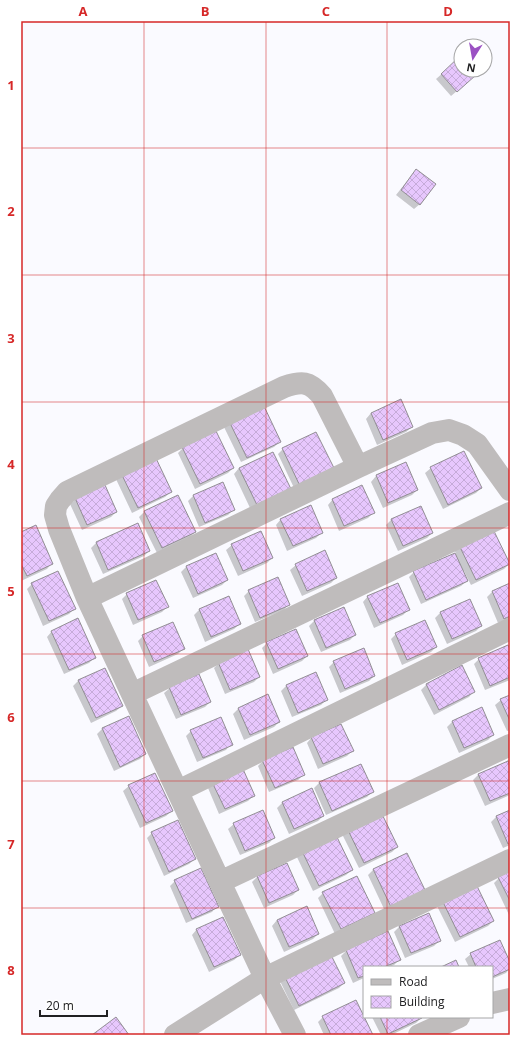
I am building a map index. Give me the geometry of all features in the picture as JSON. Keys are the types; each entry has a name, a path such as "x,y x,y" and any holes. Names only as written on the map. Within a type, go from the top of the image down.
{"street":[{"path":"295,1035 265,978 87,598 59,529 55,515 56,506 67,492 284,387 296,383 305,383 314,387 322,396 358,467"},
{"path":"87,598 358,467 432,433 449,430 463,435 477,444 510,490"},
{"path":"132,694 510,512"},
{"path":"178,791 510,629"},
{"path":"220,882 510,745"},
{"path":"175,1035 265,978 510,860"},
{"path":"493,1003 510,999"},
{"path":"419,1035 457,1018"}],"building":[{"path":"453,63 453,78 473,78 457,92 441,74"},
{"path":"416,169 436,184 420,205 401,190"},
{"path":"401,399 413,427 383,440 371,413"},
{"path":"263,404 281,442 247,458 229,421"},
{"path":"216,431 234,468 200,484 182,447"},
{"path":"316,432 335,470 300,486 282,448"},
{"path":"464,451 482,488 448,505 430,467"},
{"path":"273,452 291,489 257,505 239,468"},
{"path":"154,454 172,492 138,508 120,471"},
{"path":"406,462 418,490 388,503 376,475"},
{"path":"223,482 235,510 205,523 193,495"},
{"path":"105,485 117,512 87,525 75,498"},
{"path":"362,485 375,513 344,526 332,499"},
{"path":"178,495 196,532 162,548 144,511"},
{"path":"311,505 323,533 293,546 280,519"},
{"path":"421,506 433,533 403,546 391,519"},
{"path":"138,523 150,551 108,570 96,542"},
{"path":"36,525 53,564 27,576 21,564 21,532"},
{"path":"492,527 510,564 476,580 458,543"},
{"path":"261,531 273,558 243,571 231,544"},
{"path":"325,550 337,578 307,591 295,564"},
{"path":"216,553 228,580 198,594 186,566"},
{"path":"455,553 468,581 426,600 413,571"},
{"path":"58,571 76,609 49,621 31,583"},
{"path":"278,577 290,605 260,618 248,590"},
{"path":"156,580 169,607 138,620 126,593"},
{"path":"398,583 410,610 380,623 367,596"},
{"path":"510,583 510,616 504,619 492,591"},
{"path":"229,596 241,624 211,637 199,609"},
{"path":"470,599 482,626 452,639 440,612"},
{"path":"344,607 356,635 326,648 314,620"},
{"path":"78,618 96,658 69,670 51,631"},
{"path":"425,620 437,647 407,660 395,633"},
{"path":"173,622 185,649 154,662 142,635"},
{"path":"296,629 308,656 278,669 266,642"},
{"path":"508,645 510,649 510,677 490,686 478,658"},
{"path":"364,648 375,676 345,689 333,661"},
{"path":"248,649 260,677 230,690 218,662"},
{"path":"462,665 475,692 439,710 426,684"},
{"path":"105,668 123,706 96,718 78,680"},
{"path":"316,672 328,700 298,713 286,685"},
{"path":"199,674 211,702 181,715 169,687"},
{"path":"268,694 280,722 250,735 238,708"},
{"path":"510,695 510,721 500,699"},
{"path":"482,707 494,735 464,748 452,721"},
{"path":"129,716 146,754 120,767 102,728"},
{"path":"221,717 233,745 203,758 190,730"},
{"path":"341,724 354,751 323,764 311,737"},
{"path":"293,747 305,775 275,788 262,760"},
{"path":"508,761 510,765 510,793 490,801 478,774"},
{"path":"361,764 374,792 332,811 319,782"},
{"path":"243,769 255,796 225,809 212,782"},
{"path":"155,773 173,811 146,823 128,785"},
{"path":"312,788 324,816 294,829 282,802"},
{"path":"263,810 275,838 245,851 233,823"},
{"path":"380,810 398,847 364,863 346,826"},
{"path":"510,810 510,843 508,844 496,816"},
{"path":"178,820 196,859 169,872 151,832"},
{"path":"335,833 353,870 319,886 301,849"},
{"path":"407,853 425,890 391,907 373,869"},
{"path":"287,863 299,890 269,903 257,876"},
{"path":"201,868 219,907 192,919 174,880"},
{"path":"510,871 510,901 498,877"},
{"path":"357,876 375,913 341,929 322,892"},
{"path":"476,884 494,921 460,937 442,900"},
{"path":"307,906 319,934 289,947 277,920"},
{"path":"429,913 441,941 411,953 399,926"},
{"path":"223,917 241,955 214,967 196,929"},
{"path":"388,931 401,960 386,966 363,966 363,976 358,978 346,950"},
{"path":"500,940 510,962 510,969 493,977 493,966 476,966 470,953"},
{"path":"329,951 345,983 299,1006 283,973"},
{"path":"456,960 459,966 443,966"},
{"path":"356,1000 363,1014 363,1018 365,1018 373,1035 331,1035 322,1016"},
{"path":"116,1017 129,1035 92,1035"},
{"path":"380,1018 422,1018 388,1034"}]}
